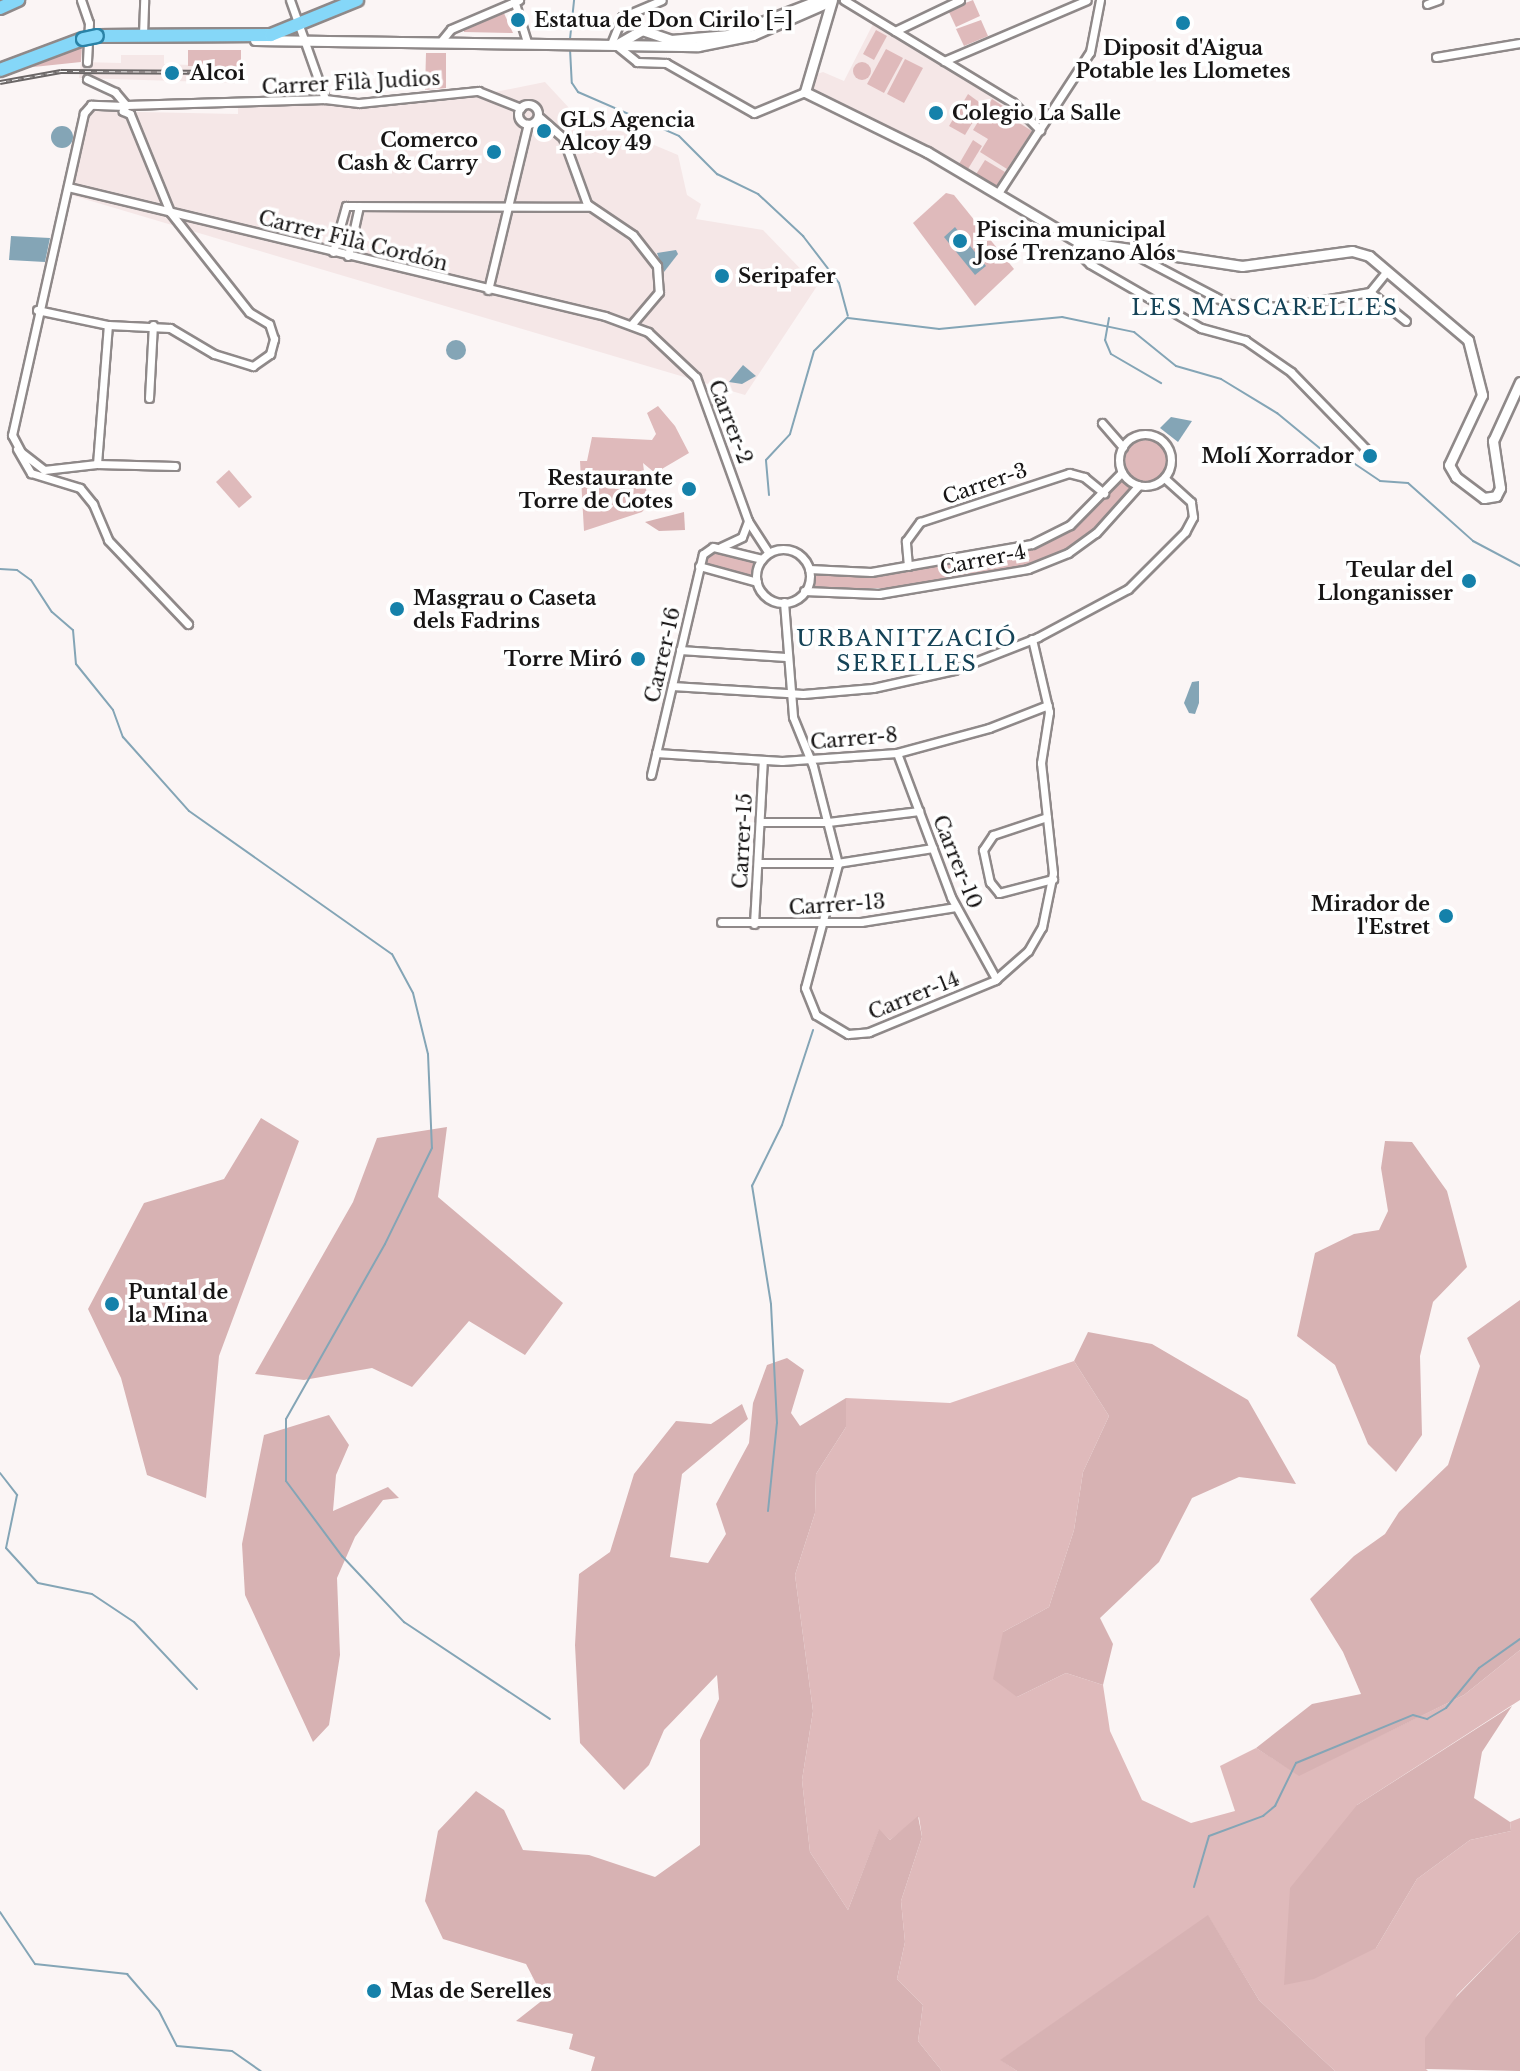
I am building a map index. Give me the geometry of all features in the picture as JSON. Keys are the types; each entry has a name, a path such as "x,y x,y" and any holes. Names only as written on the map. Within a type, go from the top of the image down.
{"main road":[{"path":"0,8 18,0"},
{"path":"0,70 97,36 271,35 357,0"}],"street":[{"path":"81,0 89,23 87,62"},
{"path":"143,35 144,0"},
{"path":"290,0 325,99"},
{"path":"613,45 620,19 662,0"},
{"path":"613,45 634,34 654,33 671,40 720,37 816,0"},
{"path":"630,51 737,40 833,0"},
{"path":"805,92 833,0"},
{"path":"844,0 1012,102 1040,130"},
{"path":"895,31 960,0"},
{"path":"944,61 1087,0"},
{"path":"998,193 1090,52 1100,0"},
{"path":"1427,4 1438,0"},
{"path":"442,40 451,29 516,1 532,42"},
{"path":"654,33 664,47"},
{"path":"630,51 634,34"},
{"path":"208,36 306,42 442,40 613,45 666,63 754,113 805,92"},
{"path":"1436,57 1519,40"},
{"path":"653,60 664,47"},
{"path":"37,310 108,325 153,325 253,366 270,354 274,339 269,324 249,312 170,212 128,107 115,92 93,87 87,79"},
{"name":"Carrer Filà Judios","path":"68,187 84,113 91,105 128,107 325,99 359,103 478,91 521,108"},
{"path":"805,92 998,193 1077,241 1130,252 1255,267 1355,251 1387,271 1462,332 1477,364 1480,403 1449,465 1456,477 1484,498 1496,496 1500,488 1493,441 1520,382"},
{"path":"528,124 519,118 521,108 533,106 538,116 563,138 589,207"},
{"path":"488,290 528,124 538,116"},
{"path":"68,187 37,310 12,435 31,473 80,488 93,504 108,540 188,624"},
{"name":"Carrer Filà Cordón","path":"68,187 632,324"},
{"path":"333,252 348,206 589,207 637,239 658,270 657,295 632,324"},
{"path":"348,256 359,206"},
{"path":"1077,241 1077,251 1090,264 1201,328 1245,340 1291,372 1365,448"},
{"path":"1130,252 1232,305 1282,307 1370,292 1387,271"},
{"path":"1370,292 1406,321"},
{"name":"Carrer-2","path":"632,324 661,341 696,377 748,521 765,556"},
{"path":"97,464 108,325"},
{"path":"149,398 153,325"},
{"path":"1102,423 1123,447 1122,472 1139,485 1164,478 1171,463 1164,442 1142,435 1123,447"},
{"path":"12,435 21,452 44,470 97,464 175,466"},
{"name":"Carrer-4","path":"809,569 860,572 1032,544 1070,525 1122,472"},
{"name":"Carrer-3","path":"908,566 906,538 920,522 1069,473 1084,477 1104,493"},
{"path":"672,686 789,694 873,688 934,676 1032,639 1128,589 1185,532 1193,517 1191,502 1164,478"},
{"name":"Carrer-4","path":"804,591 879,594 1028,569 1068,553 1096,533 1139,485"},
{"name":"Carrer-16","path":"651,775 699,566 716,547 742,537 748,521"},
{"path":"699,566 757,582 767,597 784,602 804,591 809,569 793,551 765,556 716,547"},
{"path":"757,582 765,556"},
{"name":"Carrer-14","path":"784,602 789,694 828,822 837,863 805,988 810,1008 837,1031 869,1032 996,979 1033,943 1046,917 1053,879 1041,763 1048,705 1032,639"},
{"path":"680,650 786,657"},
{"name":"Carrer-8","path":"656,753 763,760 897,753 989,728 1048,705"},
{"name":"Carrer-10","path":"897,753 956,907 996,979"},
{"name":"Carrer-15","path":"754,924 763,760"},
{"path":"760,822 828,822 919,811"},
{"path":"1047,817 993,835 983,850 990,882 999,893 1053,879"},
{"path":"758,863 837,863 933,848"},
{"name":"Carrer-13","path":"721,922 822,924 956,907"}],"shaded area":[{"path":"973,0 980,16 956,27 948,10"},
{"path":"503,11 513,33 464,32 464,28"},
{"path":"981,20 988,36 964,46 956,29"},
{"name":"Colegio La Salle","path":"873,24 1006,105 1032,131 995,188 813,90 814,75 823,72 844,81"},
{"path":"876,30 887,36 874,60 863,54"},
{"path":"82,46 81,62 24,68 63,52"},
{"path":"886,49 903,58 884,93 867,84"},
{"path":"188,50 241,50 241,67 188,66"},
{"path":"426,53 446,53 446,88 425,90"},
{"path":"121,55 164,55 164,64 241,67 240,83 79,78 81,62 121,63"},
{"path":"905,59 923,68 904,103 887,94"},
{"path":"862,62 871,71 862,80 853,71"},
{"path":"545,82 584,124 604,124 678,155 687,195 701,204 696,219 763,230 817,286 745,395 71,195 91,111 238,114 238,108 460,99"},
{"path":"968,94 983,105 965,135 949,126"},
{"path":"992,99 1006,108 1003,113 1032,131 1007,169 980,152 988,139 973,130"},
{"path":"973,140 982,146 968,169 959,164"},
{"path":"985,160 1005,172 995,188 975,176"},
{"name":"Piscina municipal José Trenzano Alós","path":"946,193 954,195 1014,269 975,306 913,223"},
{"path":"658,406 675,426 689,453 655,473 643,463 648,505 642,512 584,531 580,461 587,461 592,437 652,440 656,434 647,413"},
{"path":"1146,440 1161,446 1167,461 1161,476 1146,482 1131,476 1125,461 1131,446"},
{"path":"229,470 252,497 239,508 216,482"},
{"path":"1119,478 1133,489 1095,531 1066,550 1016,570 918,587 809,590 813,574 884,575 1033,547 1079,522"},
{"path":"684,512 685,530 659,531 645,522"},
{"path":"713,550 756,560 751,576 703,563"},
{"path":"261,1118 299,1141 219,1356 206,1498 147,1475 121,1378 88,1309 144,1203 224,1179"},
{"path":"447,1127 438,1197 563,1303 525,1355 469,1321 412,1387 372,1368 304,1380 255,1374 353,1202 377,1138"},
{"path":"1385,1141 1412,1142 1447,1191 1467,1267 1433,1302 1420,1356 1422,1435 1396,1472 1368,1444 1335,1365 1297,1336 1315,1253 1354,1234 1379,1230 1388,1211 1381,1168"},
{"path":"1520,1300 1520,1650 1464,1695 1299,1776 1256,1748 1312,1704 1361,1694 1343,1652 1310,1599 1354,1556 1385,1534 1399,1512 1448,1465 1480,1366 1467,1338"},
{"path":"1088,1332 1152,1344 1248,1400 1296,1484 1239,1477 1192,1498 1159,1562 1100,1618 1113,1644 1103,1685 1066,1673 1017,1697 993,1679 1003,1632 1049,1607 1074,1530 1083,1472 1109,1416 1074,1361"},
{"path":"787,1358 804,1370 791,1413 800,1426 846,1398 846,1427 816,1474 815,1513 795,1575 813,1711 802,1780 810,1852 848,1910 879,1829 890,1840 918,1816 922,1837 901,1901 905,1942 897,1979 923,2005 918,2041 942,2071 591,2071 595,2057 569,2049 573,2034 516,2021 544,1999 526,1964 443,1939 425,1901 438,1831 476,1791 504,1810 523,1850 589,1855 655,1877 700,1845 700,1740 719,1699 717,1675 664,1730 649,1765 624,1790 580,1743 575,1645 579,1574 610,1552 634,1474 676,1421 711,1424 742,1404 748,1419 682,1474 670,1557 708,1563 726,1534 716,1504 749,1443 753,1403 767,1365"},
{"path":"1074,1361 1109,1416 1083,1472 1074,1530 1049,1607 1003,1632 1017,1697 1066,1673 1103,1685 1110,1731 1142,1800 1191,1823 1235,1811 1220,1766 1256,1748 1299,1775 1464,1695 1520,1650 1520,1700 1357,1805 1376,1948 1417,1879 1470,1840 1511,1831 1510,1822 1520,1818 1520,1931 1457,1995 1425,2068 1428,2071 1335,2071 1259,2000 1208,1916 1001,2060 1017,2071 942,2071 918,2041 923,2005 897,1979 905,1942 901,1901 922,1837 919,1817 890,1840 879,1830 848,1910 810,1852 802,1780 813,1711 795,1575 815,1513 816,1474 846,1427 846,1398 950,1403"},
{"path":"329,1415 349,1445 336,1475 333,1511 388,1487 399,1498 383,1500 355,1537 337,1578 340,1655 329,1725 313,1742 245,1595 242,1544 264,1435"},
{"path":"1512,1706 1482,1752 1474,1798 1510,1822 1511,1831 1470,1840 1417,1879 1376,1948 1314,1979 1284,1985 1290,1888 1357,1805"},
{"path":"1208,1915 1259,2000 1335,2071 1017,2071 1000,2060"},
{"path":"1520,1931 1520,2071 1425,2069 1425,2038 1457,1996"}],"water":[{"path":"62,126 70,129 73,137 70,145 62,148 54,145 51,137 54,129"},
{"path":"955,227 986,266 975,275 944,237"},
{"path":"11,236 50,238 45,262 9,260"},
{"path":"676,250 678,254 664,272 657,253"},
{"path":"456,340 463,343 466,350 463,357 456,360 449,357 446,350 449,343"},
{"path":"743,365 756,376 742,384 729,382"},
{"path":"1171,417 1192,421 1178,442 1160,428"},
{"path":"1199,681 1199,703 1195,714 1189,713 1184,703 1192,682"}],"waterway":[{"path":"570,39 574,0"},
{"path":"570,49 572,83 578,92 679,136 717,174 758,194 803,236 839,283 848,316"},
{"path":"848,318 939,329 1062,317 1134,332 1176,366 1221,379 1277,413 1334,460 1355,464 1380,481 1408,483 1473,541 1520,566"},
{"path":"769,495 766,460 790,434 814,351 847,318"},
{"path":"1109,318 1105,340 1111,354 1161,383"},
{"path":"0,569 17,570 31,580 52,612 73,630 76,664 113,710 123,737 189,811 392,954 413,993 428,1054 432,1148 385,1244 286,1419 286,1481 342,1556 404,1622 550,1719"},
{"path":"768,1511 777,1423 771,1304 752,1186 782,1125 813,1030"},
{"path":"0,1473 17,1495 6,1548 38,1583 92,1594 134,1622 197,1689"},
{"path":"1194,1887 1209,1836 1263,1816 1275,1806 1296,1763 1413,1715 1427,1719 1446,1708 1479,1668 1520,1639"},
{"path":"0,1912 35,1964 127,1974 159,2011 177,2046 232,2051 261,2071"}],"tunnel":[{"path":"87,62 87,79"}],"railway":[{"path":"0,82 61,71 237,72"}],"place":[{"name":"Estatua de Don Cirilo [=]","path":"518,20"},
{"name":"Diposit d'Aigua Potable les Llometes","path":"1183,23"},
{"name":"Alcoi","path":"172,73"},
{"name":"Colegio La Salle","path":"936,113"},
{"name":"GLS Agencia Alcoy 49","path":"544,131"},
{"name":"Comerco Cash & Carry","path":"494,152"},
{"name":"Piscina municipal José Trenzano Alós","path":"960,241"},
{"name":"Seripafer","path":"722,276"},
{"name":"Molí Xorrador","path":"1370,456"},
{"name":"Restaurante Torre de Cotes","path":"689,489"},
{"name":"Teular del Llonganisser","path":"1469,581"},
{"name":"Masgrau o Caseta dels Fadrins","path":"397,609"},
{"name":"Torre Miró","path":"638,659"},
{"name":"Mirador de l'Estret","path":"1446,916"},
{"name":"Puntal de la Mina","path":"112,1304"},
{"name":"Mas de Serelles","path":"374,1991"}],"district":[{"name":"LES MASCARELLES","path":"1265,308"},
{"name":"URBANITZACIÓ SERELLES","path":"907,650"}]}
